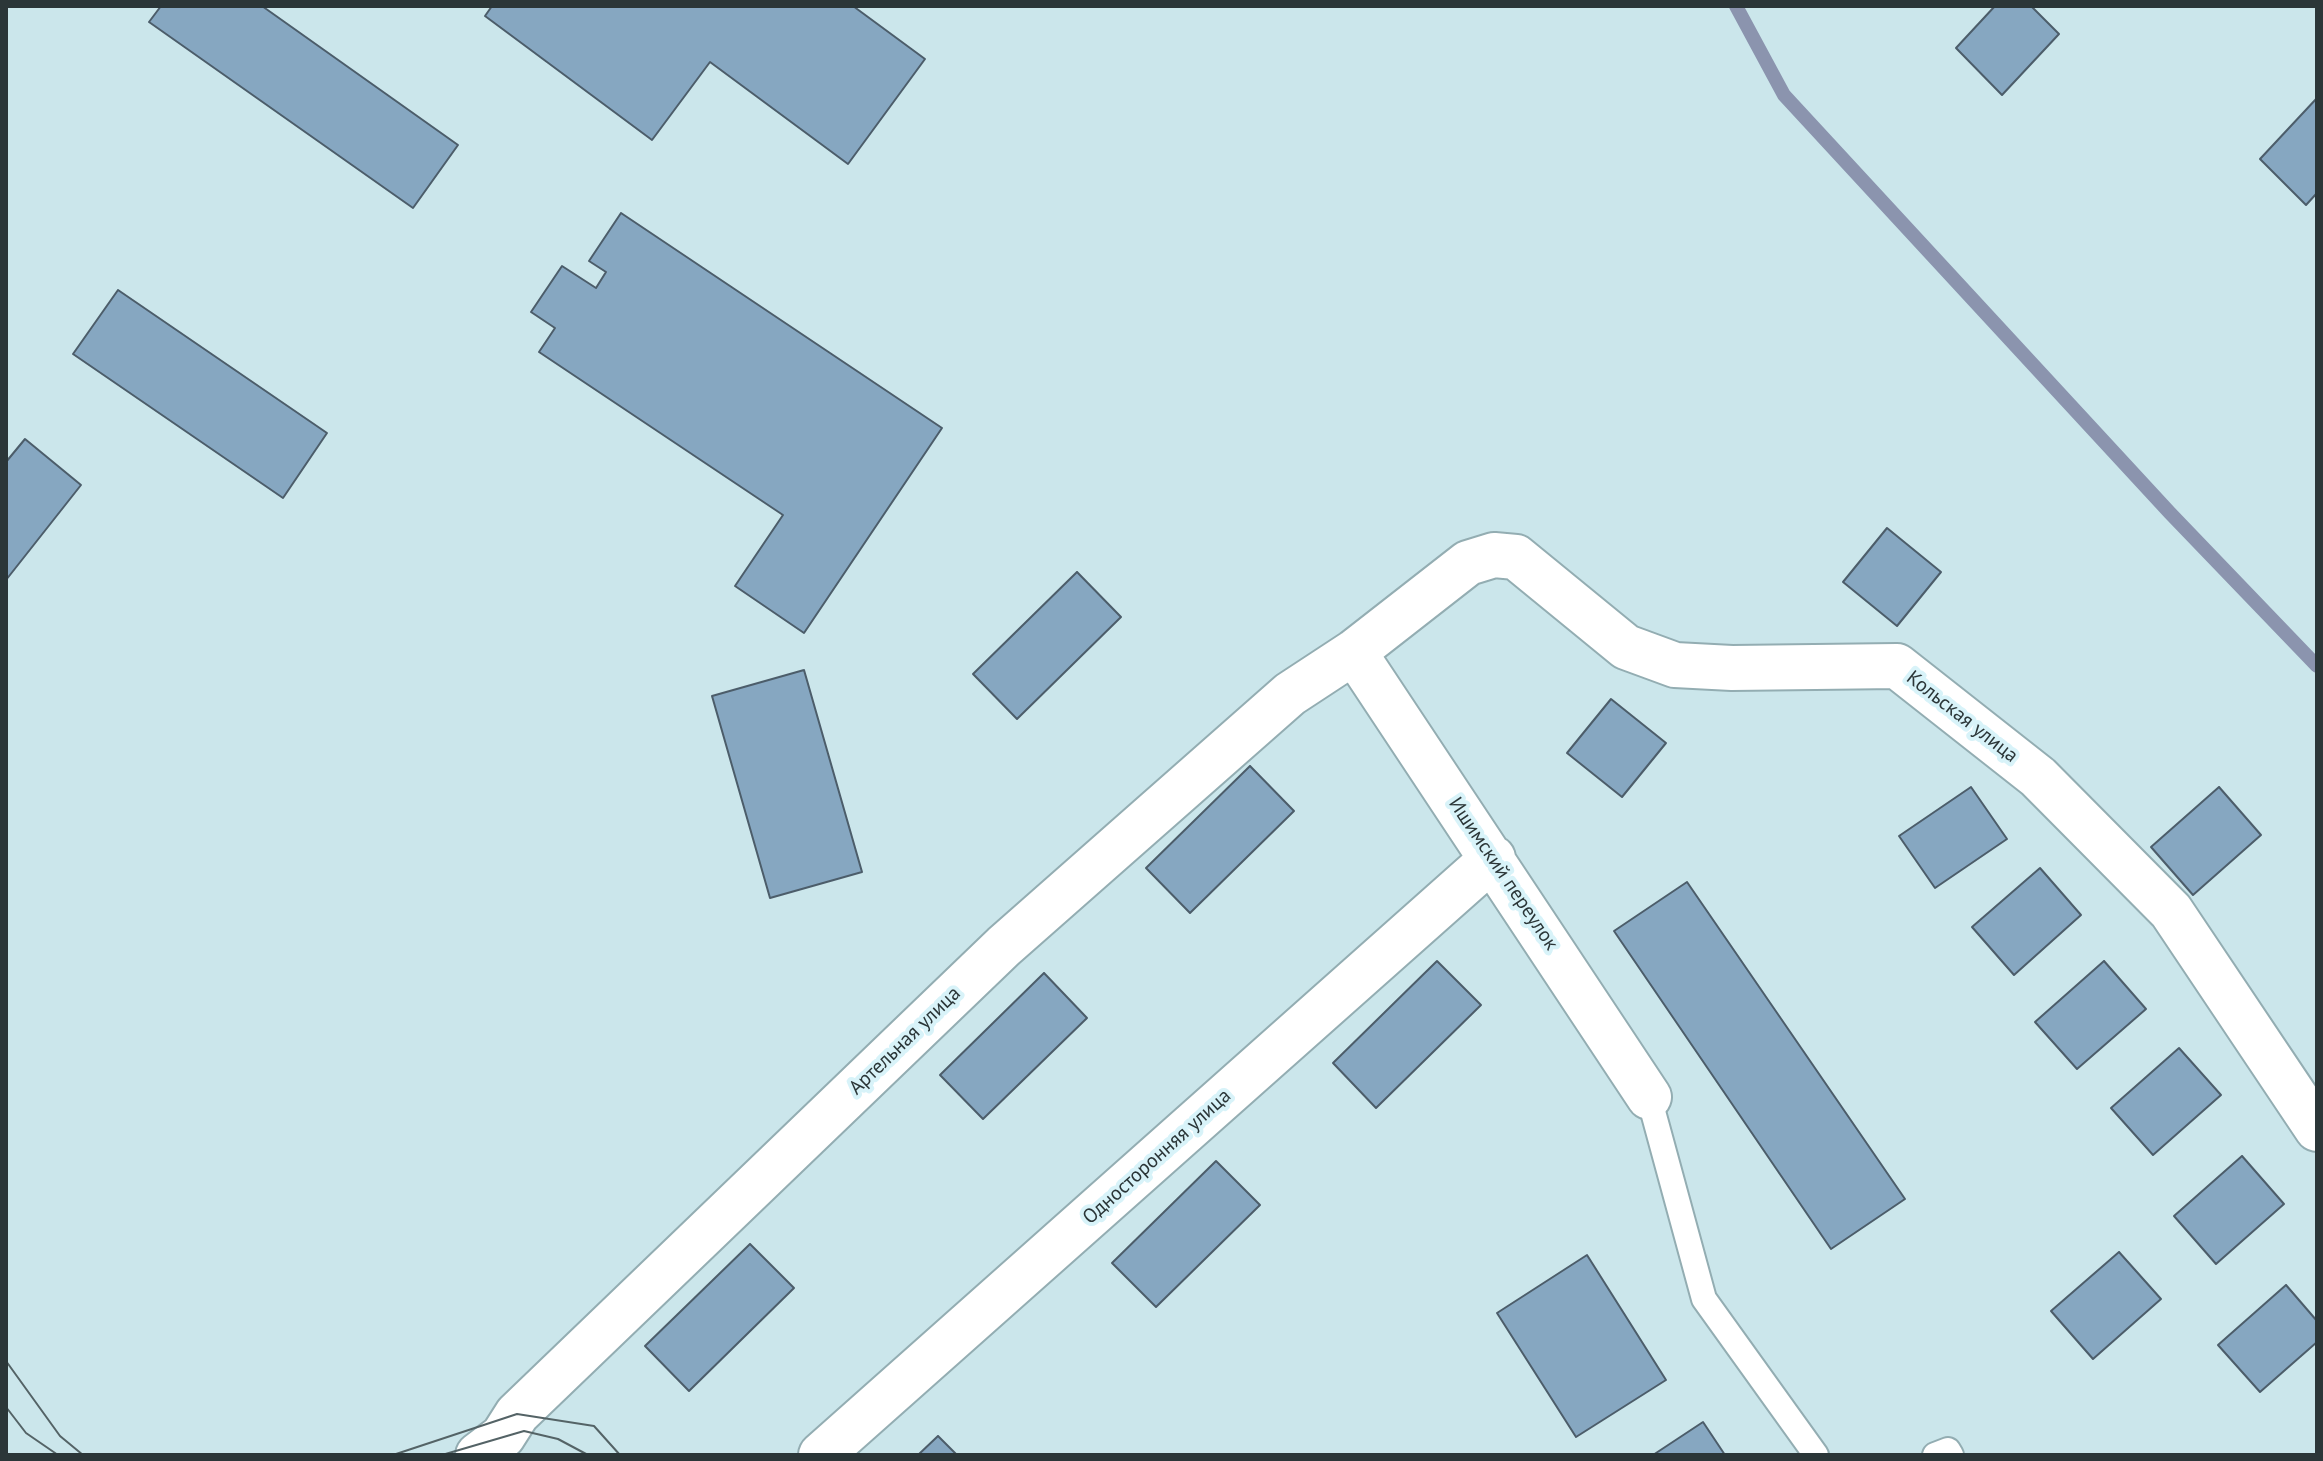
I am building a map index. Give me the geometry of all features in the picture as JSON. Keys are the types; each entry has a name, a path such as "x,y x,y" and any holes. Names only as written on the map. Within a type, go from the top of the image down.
{"street":[{"name":"Кольская улица","path":"1354,652 1468,563 1494,555 1516,557 1626,647 1675,665 1732,668 1897,666 2038,777 2171,911 2317,1129"},
{"name":"Ишимский переулок","path":"1354,652 1649,1097"},
{"name":"Артельная улица","path":"478,1455 503,1436 517,1414 1004,946 1290,694 1354,652"},
{"name":"Односторонняя улица","path":"821,1455 1493,858"}],"lane":[{"path":"1649,1097 1704,1299 1816,1455"},
{"path":"1935,1455 1948,1450 1951,1455"}],"building":[{"path":"161,6 262,6 458,145 413,208 149,22"},
{"path":"492,6 853,6 925,59 848,164 710,62 652,140 485,16"},
{"path":"1995,6 2031,6 2059,34 2002,95 1956,48"},
{"path":"2317,98 2317,193 2306,205 2260,159"},
{"path":"621,213 942,428 804,633 735,586 783,515 539,352 555,328 531,312 562,266 596,288 606,272 589,261"},
{"path":"118,290 327,433 283,498 73,354"},
{"path":"25,439 81,485 6,580 6,462"},
{"path":"1887,528 1941,572 1897,626 1843,582"},
{"path":"1077,572 1121,617 1017,719 973,674"},
{"path":"804,670 862,872 770,898 712,696"},
{"path":"1611,699 1666,743 1622,797 1567,753"},
{"path":"1250,766 1294,811 1190,913 1146,868"},
{"path":"1971,787 2007,839 1935,888 1899,836"},
{"path":"2219,787 2261,835 2193,895 2151,847"},
{"path":"2040,868 2081,915 2014,975 1972,927"},
{"path":"1687,882 1905,1199 1831,1249 1614,931"},
{"path":"1437,961 1481,1005 1376,1108 1333,1063"},
{"path":"2104,961 2146,1009 2077,1069 2035,1022"},
{"path":"1044,973 1087,1018 983,1119 940,1075"},
{"path":"2179,1048 2221,1095 2153,1155 2111,1108"},
{"path":"2242,1156 2284,1204 2216,1264 2174,1216"},
{"path":"1216,1161 1260,1205 1156,1307 1112,1263"},
{"path":"750,1244 794,1288 689,1391 645,1346"},
{"path":"2119,1252 2161,1299 2093,1359 2051,1311"},
{"path":"1587,1255 1666,1380 1576,1437 1497,1313"},
{"path":"2286,1285 2317,1321 2317,1342 2260,1392 2218,1345"},
{"path":"1703,1422 1725,1455 1653,1455"},
{"path":"938,1436 957,1455 918,1455"}],"waterway":[{"path":"1736,6 1784,95 2170,513 2317,666"}],"tram line":[{"path":"6,1361 60,1436 83,1455"},
{"path":"6,1407 26,1433 58,1455"},
{"path":"393,1455 517,1414 594,1426 620,1455"},
{"path":"442,1455 524,1431 558,1439 588,1455"}]}
